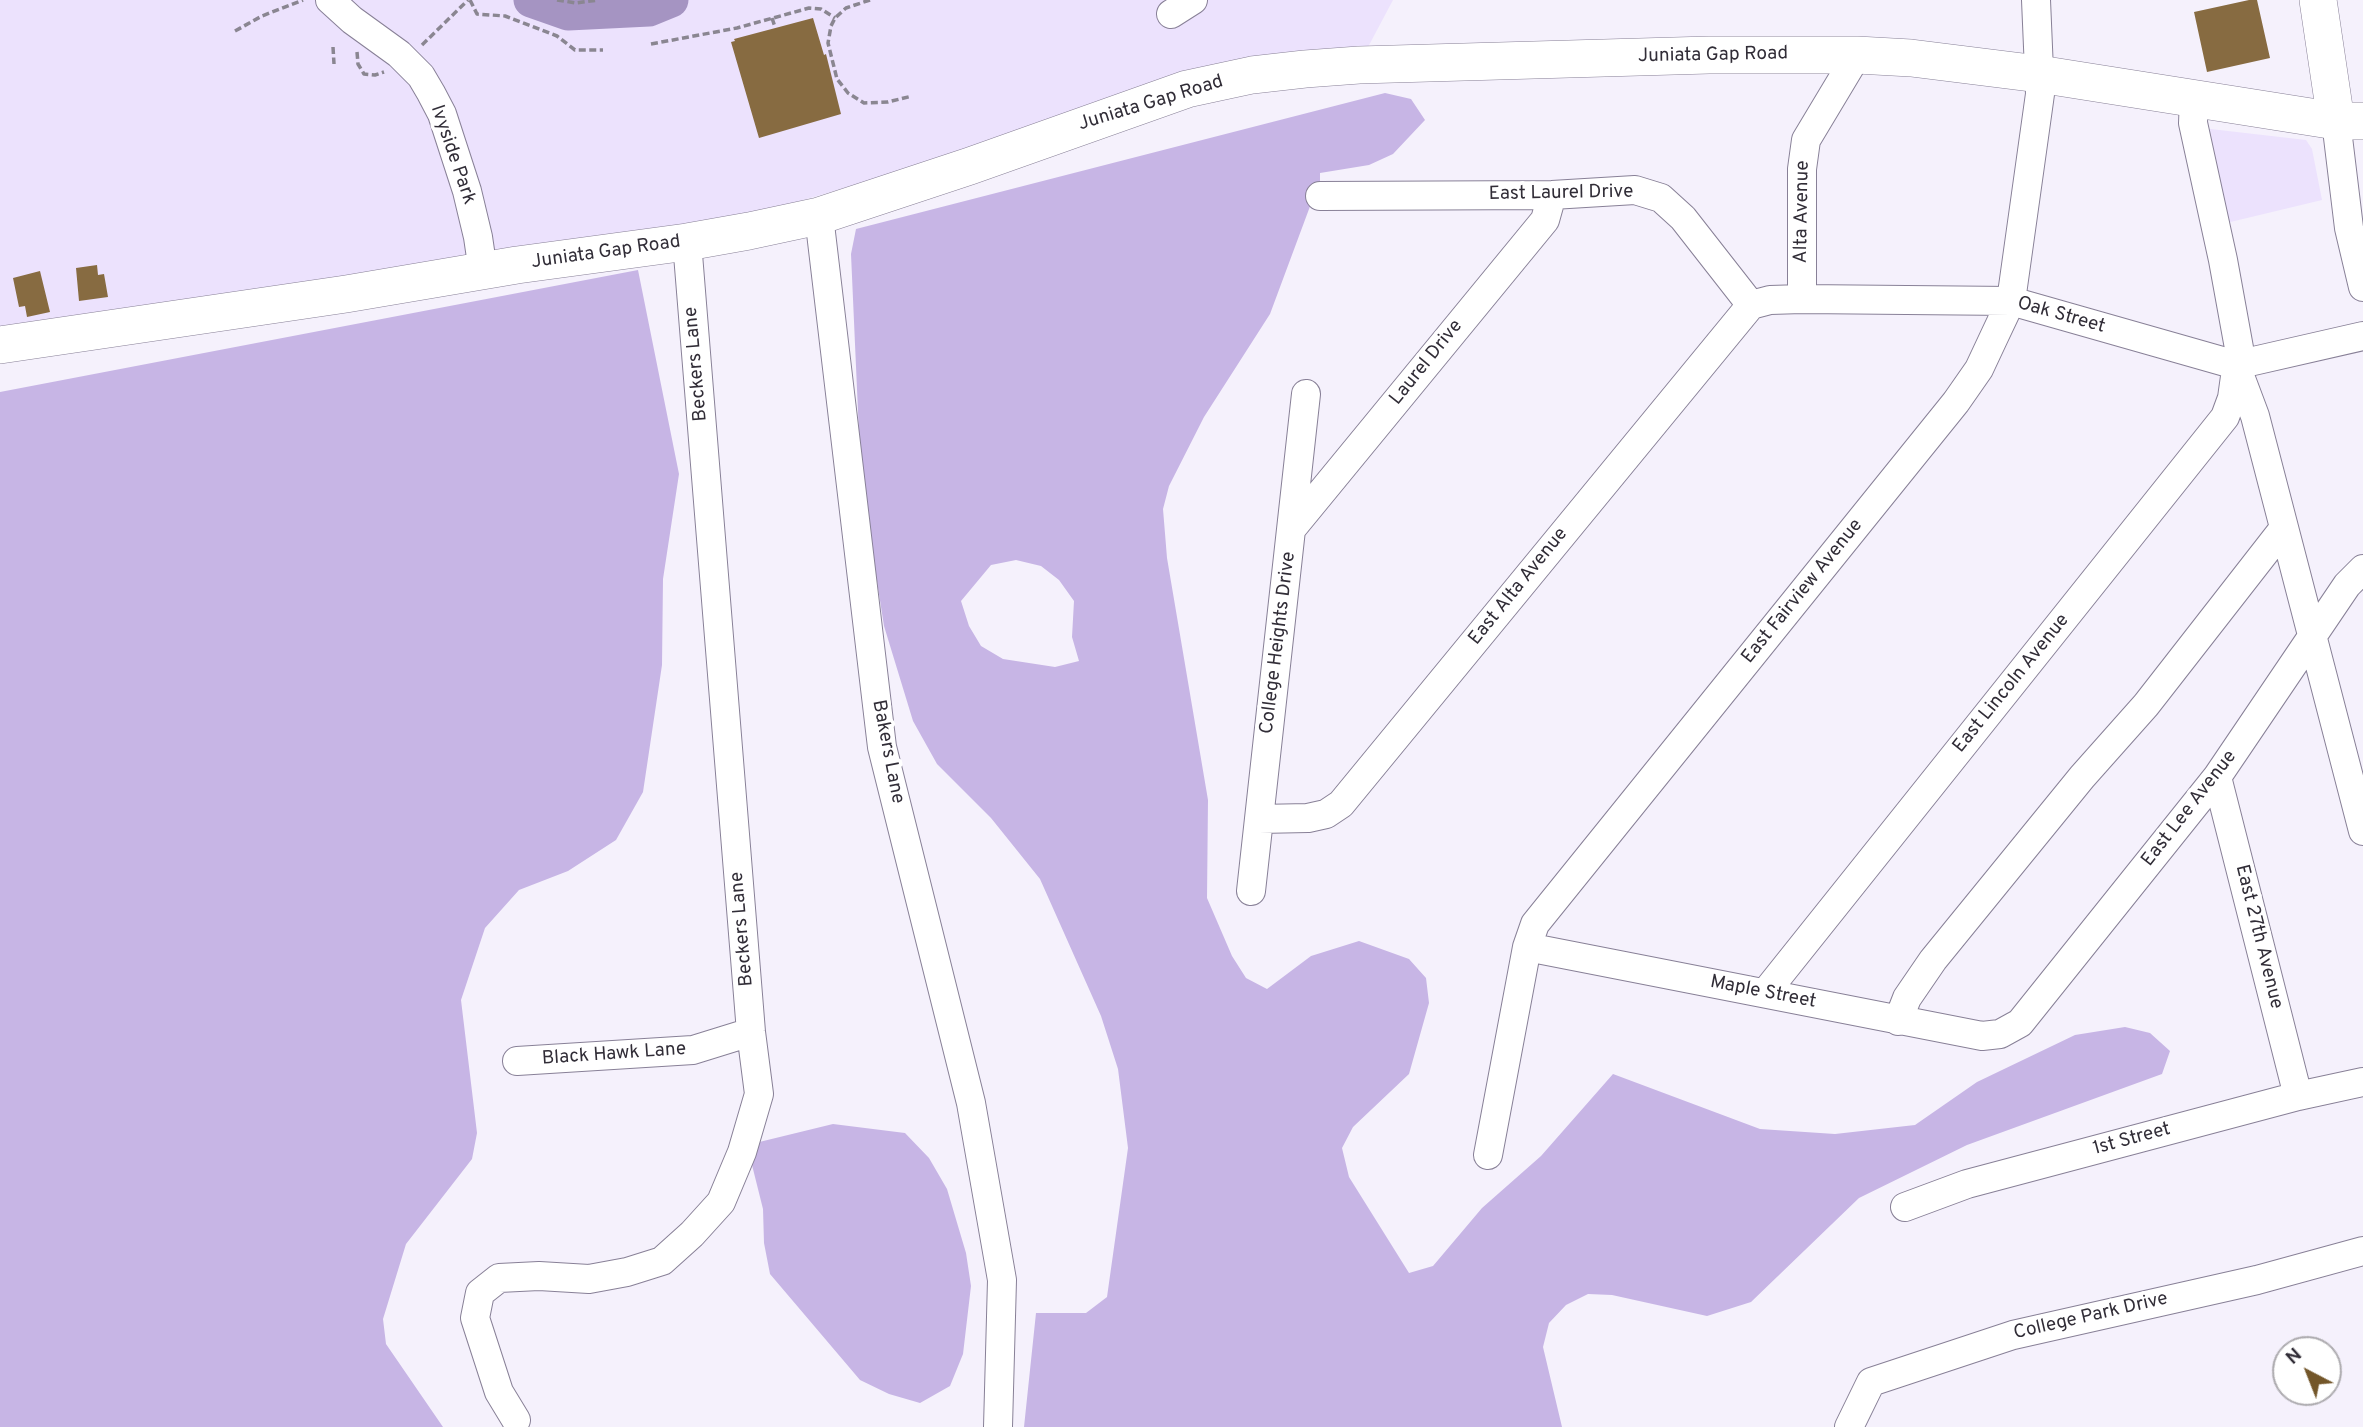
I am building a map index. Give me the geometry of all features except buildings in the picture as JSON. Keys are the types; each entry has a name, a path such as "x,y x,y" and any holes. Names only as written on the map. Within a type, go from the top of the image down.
{"main road":[{"path":"2318,0 2350,121"},
{"name":"Juniata Gap Road","path":"0,345 687,242 819,216 1187,89 1252,75 1359,65 1709,55 1857,55 1911,58 2039,74 2350,121"}],"street":[{"name":"Ivyside Park","path":"330,0 352,20 399,54 421,76 431,93 442,114 467,191 483,271"},
{"name":"East Fairview Avenue","path":"1488,1155 1527,947 1535,924 1956,402 1979,369 2011,301 2040,94 2036,0"},
{"name":"Alta Avenue","path":"1802,299 1802,169 1806,140 1857,55"},
{"name":"East Lincoln Avenue","path":"1765,993 2225,418 2232,398 2239,348 2238,335 2193,123 2194,99"},
{"path":"2350,121 2349,228 2363,287"},
{"name":"East Laurel Drive","path":"1320,196 1552,195 1635,190 1661,198 1683,218 1751,305"},
{"name":"Laurel Drive","path":"1293,527 1545,220 1552,195"},
{"name":"Bakers Lane","path":"819,216 882,747 971,1103 1002,1280 998,1427"},
{"name":"Beckers Lane","path":"516,1420 499,1392 475,1318 480,1293 499,1278 539,1276 589,1279 627,1272 662,1261 692,1234 720,1202 742,1152 759,1094 751,1032 687,242"},
{"name":"Oak Street","path":"1751,305 1770,300 1802,299 2011,301 2236,365 2363,336"},
{"name":"East Alta Avenue","path":"1259,818 1308,818 1326,814 1341,804 1751,305"},
{"path":"2236,365 2255,416 2363,831"},
{"name":"College Heights Drive","path":"1251,891 1306,394"},
{"path":"1898,1021 1907,998 1933,960 2082,777 2146,705 2284,528"},
{"name":"East Lee Avenue","path":"2000,1034 2020,1023 2217,777 2347,585 2363,569"},
{"name":"East 27th Avenue","path":"2217,777 2298,1096"},
{"name":"Maple Street","path":"1527,947 1898,1021 1982,1036 2000,1034"},
{"name":"Black Hawk Lane","path":"517,1061 693,1050 751,1032"},
{"name":"1st Street","path":"1905,1207 1967,1184 2298,1096 2363,1082"},
{"name":"College Park Drive","path":"1849,1427 1871,1382 2013,1335 2257,1280 2363,1251"}],"path":[{"path":"235,32 262,16 303,0"},
{"path":"415,51 469,0 477,14 505,16 557,36 575,50 603,50"},
{"path":"557,0 576,3 598,0"},
{"path":"870,0 846,8 835,19 828,35 829,51 837,79 848,93 864,103 875,104 912,96"},
{"path":"651,44 737,28 799,9 815,8 826,11 835,19"},
{"path":"772,18 775,27"},
{"path":"737,28 738,34"},
{"path":"356,46 358,64 364,74 375,75 389,71"},
{"path":"333,47 334,64"}],"shaded area":[{"path":"0,0 1393,0 1367,49 895,173 776,208 670,228 0,330"},
{"path":"1385,93 1411,99 1425,120 1393,154 1369,165 1320,173 1320,196 1312,201 1270,314 1204,417 1169,486 1163,509 1167,558 1208,800 1207,898 1232,956 1246,978 1267,989 1311,956 1359,941 1409,959 1426,978 1429,1003 1409,1074 1353,1127 1342,1148 1349,1177 1409,1273 1433,1266 1482,1208 1541,1156 1613,1074 1760,1129 1835,1134 1915,1125 1977,1082 2075,1035 2125,1027 2150,1033 2170,1051 2162,1074 1967,1145 1859,1198 1751,1302 1707,1316 1612,1295 1588,1294 1566,1305 1549,1323 1543,1347 1562,1427 1024,1427 1036,1313 1086,1313 1107,1297 1128,1148 1118,1069 1101,1016 1040,879 991,818 937,764 913,721 884,626 861,479 851,254 856,229","holes":["1016,560 1041,566 1059,580 1074,601 1072,637 1079,661 1055,667 1003,659 981,646 969,626 961,601 991,565"]},
{"path":"2202,128 2306,140 2312,149 2322,200 2218,225"},
{"path":"638,270 679,474 663,579 662,665 643,792 616,840 568,871 519,890 485,928 461,1000 477,1133 472,1159 406,1244 383,1319 386,1344 443,1427 0,1427 0,392"},
{"path":"833,1124 905,1133 929,1158 947,1189 966,1253 971,1286 963,1354 950,1386 920,1403 889,1394 860,1380 770,1274 764,1243 763,1209 747,1145"}],"waterway":[{"path":"531,0 568,13 649,9 671,0"}]}
